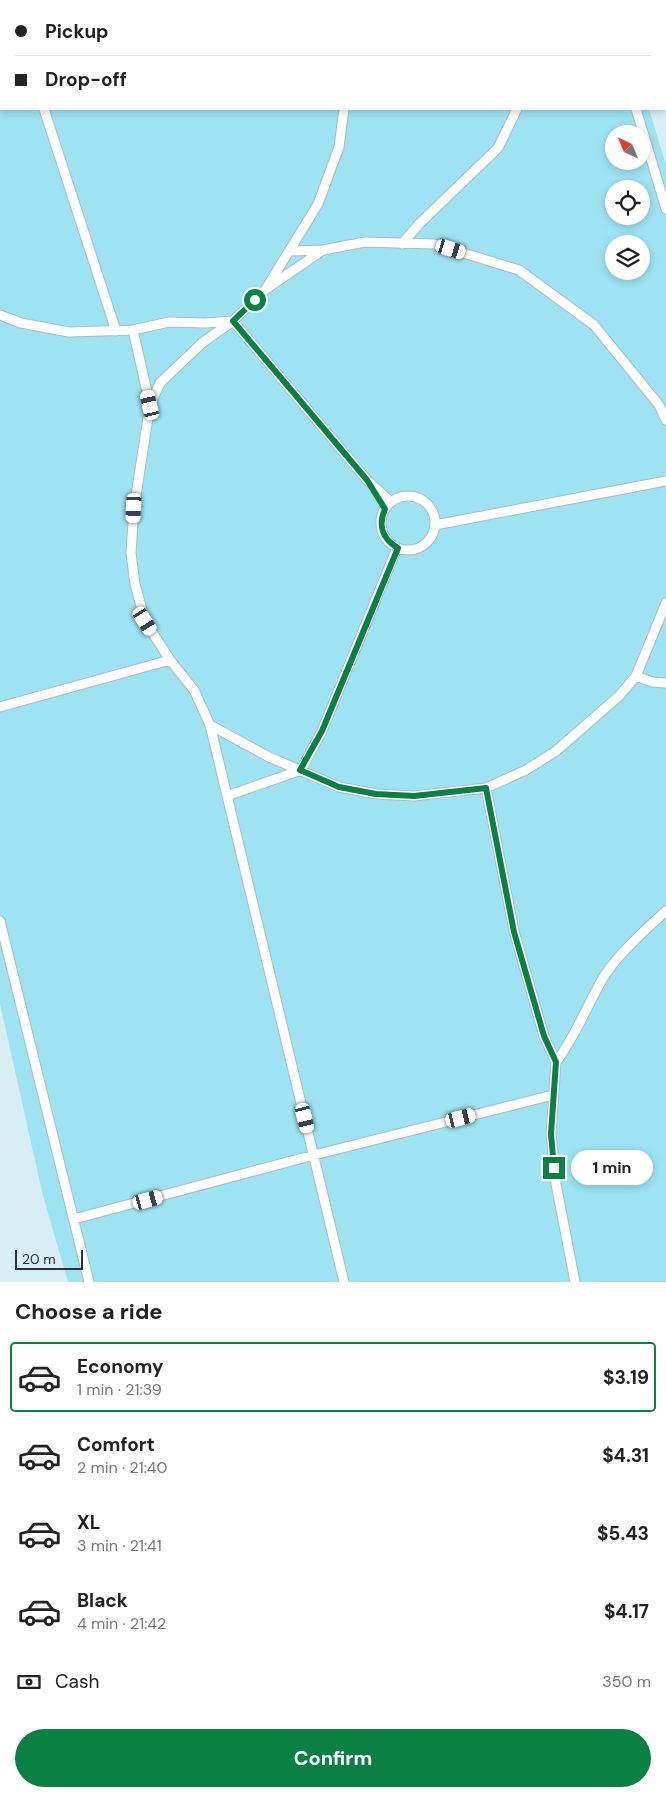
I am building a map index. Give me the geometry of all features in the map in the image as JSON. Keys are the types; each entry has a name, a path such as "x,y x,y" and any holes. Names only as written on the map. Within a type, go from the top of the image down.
{"lane":[{"path":"44,110 116,331"},
{"path":"266,289 318,204 339,147 344,110"},
{"path":"402,244 419,224 498,148 517,110"},
{"path":"636,110 666,209"},
{"path":"289,252 324,250 365,242 434,244 519,270 594,325 659,405 666,420"},
{"path":"324,250 266,289 233,321 202,343 160,383 150,405 134,508 131,553 135,584 145,621 170,660 194,690 210,725 344,1282"},
{"path":"0,315 22,323 69,332 133,330 168,322 205,323 233,321"},
{"path":"233,321 388,505"},
{"path":"133,330 150,405"},
{"path":"435,525 666,481"},
{"path":"411,496 420,499 429,506 434,515 435,525 432,535 426,543 418,548 408,550 398,548 384,536 381,518 388,505 400,497 411,496"},
{"path":"227,796 300,770 322,731 398,548"},
{"path":"210,725 269,757 339,787 376,794 414,796 486,788 526,770 556,751 619,696 636,676 666,603"},
{"path":"0,707 170,660"},
{"path":"636,676 652,682 666,683"},
{"path":"486,788 514,932 544,1036 556,1062"},
{"path":"575,1282 556,1184 551,1134 556,1062 581,1021 604,976 629,946 666,911"},
{"path":"0,921 89,1282"},
{"path":"74,1219 314,1155 553,1095"}],"shaded area":[{"path":"0,110 649,110 666,165 666,1282 68,1282 43,1196 0,1004"}],"route":[{"path":"255,300 233,321 367,480 385,509 381,518 384,536 398,548 322,731 300,770 339,787 376,794 414,796 486,788 514,932 544,1036 556,1062 551,1134 554,1168"}]}
